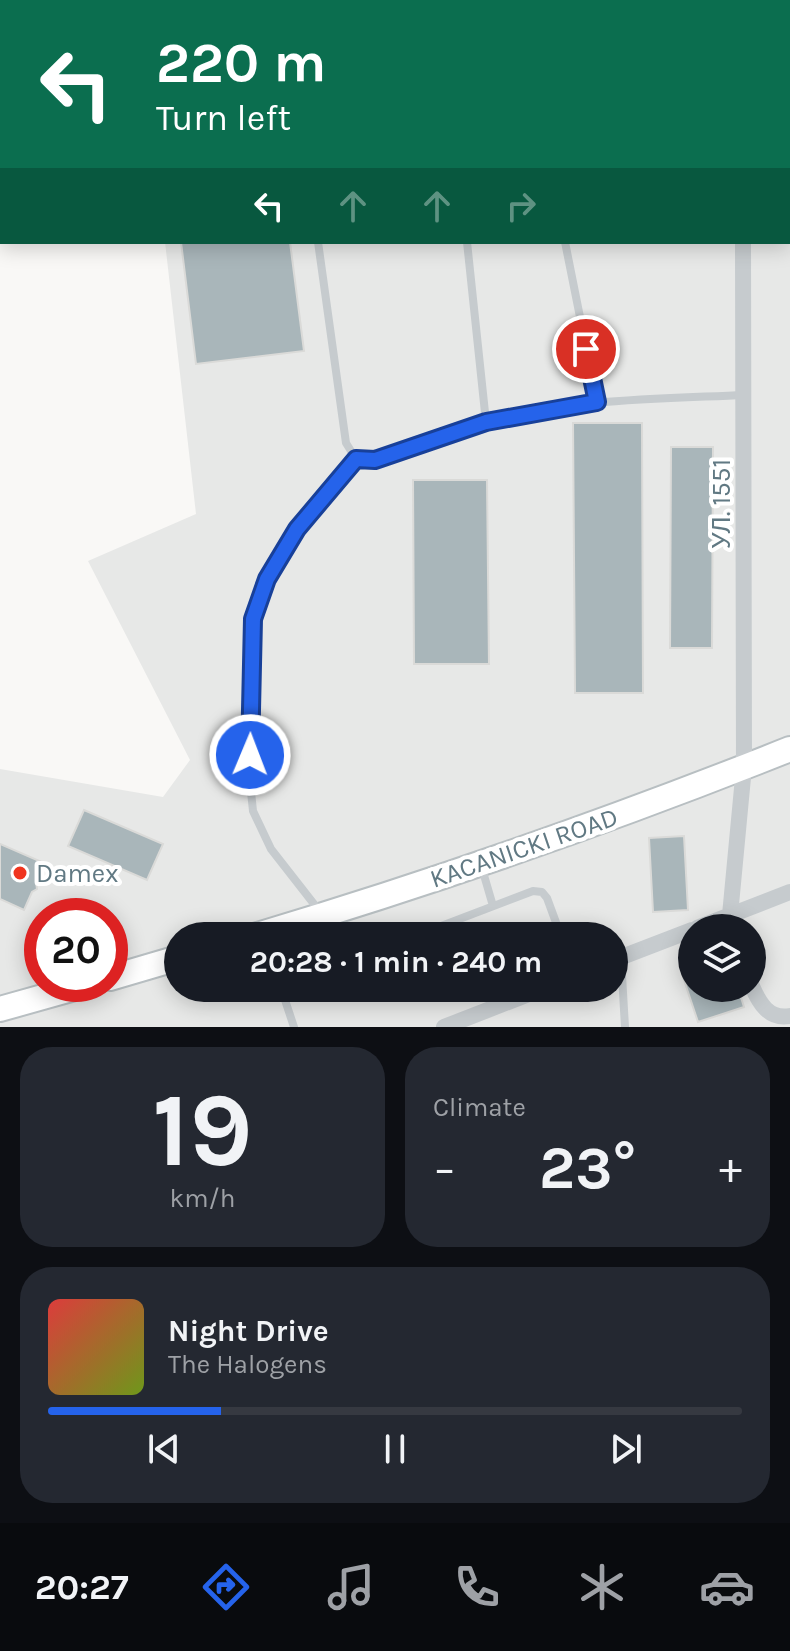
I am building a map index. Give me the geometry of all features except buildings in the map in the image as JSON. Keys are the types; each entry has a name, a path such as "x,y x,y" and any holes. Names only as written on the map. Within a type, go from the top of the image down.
{"street":[{"name":"УЛ. 1551","path":"733,914 744,767 743,244"},
{"name":"KACANICKI ROAD","path":"301,922 480,863 790,749"},
{"path":"747,914 790,892"},
{"path":"628,955 678,936"},
{"path":"128,973 164,962"},
{"path":"0,1009 25,1002"},
{"path":"444,1027 508,1002"},
{"path":"761,1002 766,1011 784,1020"}],"lane":[{"path":"318,244 346,443 356,459"},
{"path":"467,244 486,422"},
{"path":"565,244 597,402"},
{"path":"356,459 375,460 486,422 597,402 745,395"},
{"path":"322,915 271,849 253,811 250,782 253,619 267,579 297,529 356,459"},
{"path":"480,863 493,906"},
{"path":"451,922 533,891 542,892 547,898 556,922"},
{"path":"286,1002 294,1027"},
{"path":"622,1002 625,1027"}],"shaded area":[{"path":"165,244 790,244 790,1027 0,1027 0,769 163,797 190,760 88,561 196,514"}],"place":[{"name":"Damex","path":"20,873"}],"route":[{"path":"250,755 253,619 267,579 297,529 356,459 375,460 486,422 597,402 586,349"}]}
